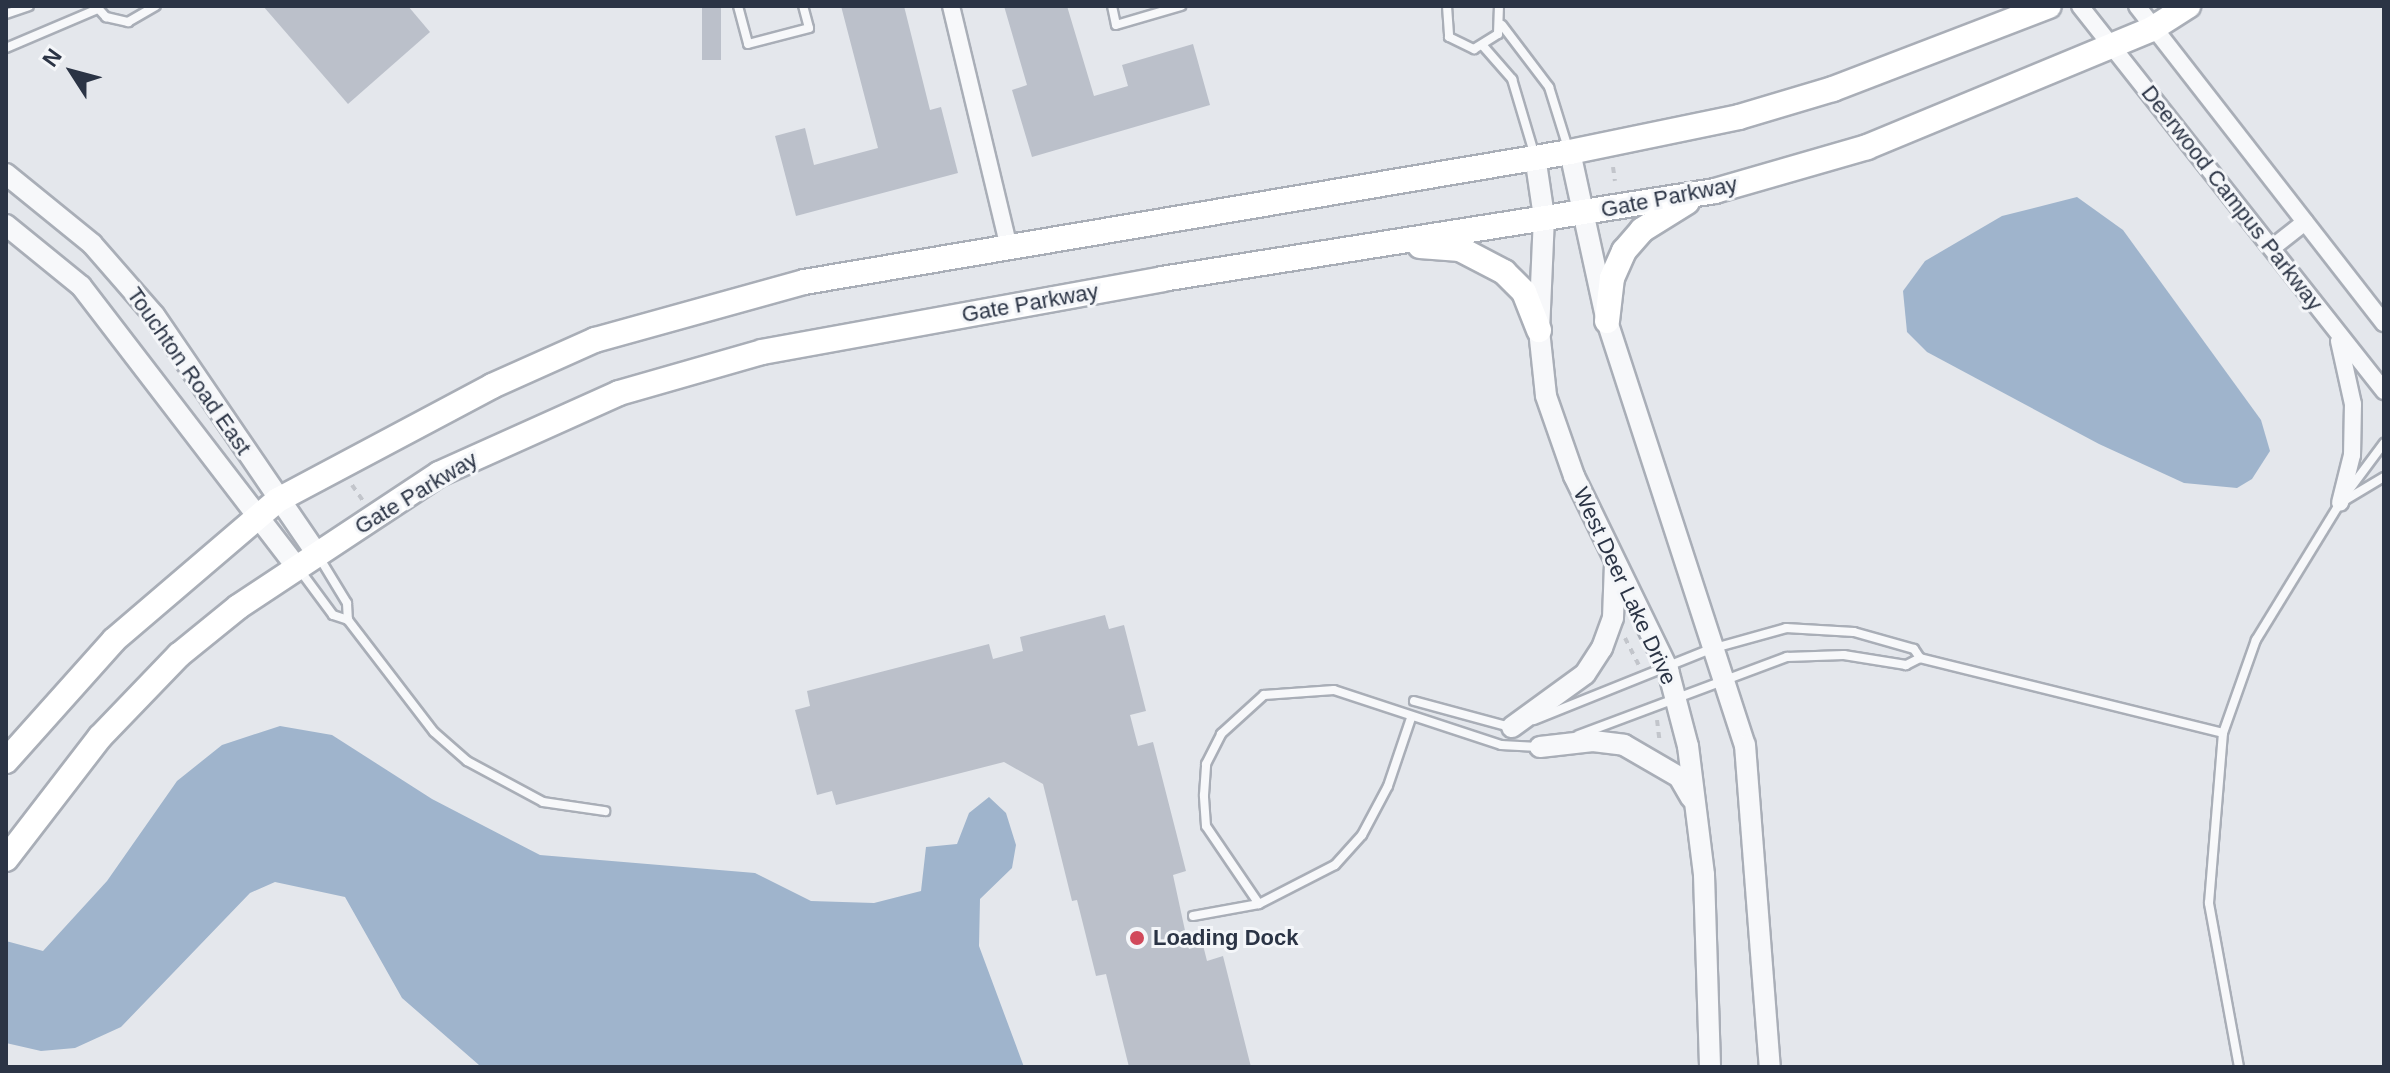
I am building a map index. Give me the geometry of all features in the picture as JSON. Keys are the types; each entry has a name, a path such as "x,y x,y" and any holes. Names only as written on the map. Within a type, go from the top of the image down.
{"main road":[{"path":"6,761 114,640 278,500 492,386 595,340 729,298 1008,244 1570,152 1739,117 1833,89 2049,6"},
{"name":"Gate Parkway","path":"6,859 100,737 179,655 307,561 439,474 633,389 762,352 1386,242 1715,191 1867,147 2152,29 2188,6"},
{"path":"1607,321 1612,278 1624,251 1668,210 1715,191"},
{"path":"1386,242 1460,249 1486,260 1524,292 1539,330"}],"street":[{"path":"951,6 1008,244"},
{"name":"Deerwood Campus Parkway","path":"2080,6 2384,391"},
{"name":"Deerwood Campus Parkway","path":"2137,6 2384,323"},
{"path":"1570,152 1580,213 1607,321 1711,649 1745,745 1770,1067"},
{"name":"West Deer Lake Drive","path":"1535,156 1544,217 1539,330 1546,396 1574,476 1668,670 1677,702 1696,805 1710,1067"},
{"name":"Touchton Road East","path":"6,174 92,244 154,315 278,500 307,561"},
{"path":"2272,248 2305,222"},
{"name":"Touchton Road East","path":"6,225 81,286 256,516 307,561"},
{"path":"2335,328 2353,404 2352,455 2340,503"},
{"path":"1512,727 1585,674 1602,648 1613,618 1615,560"},
{"path":"1540,747 1593,741 1624,745 1679,777 1696,805"}],"lane":[{"path":"6,14 29,6"},
{"path":"6,48 97,7 128,22 156,6"},
{"path":"738,6 748,44 809,28 803,6"},
{"path":"1112,6 1116,25 1181,6"},
{"path":"1447,6 1449,37 1464,48 1484,47 1502,25"},
{"path":"1499,6 1502,25 1549,87 1570,152"},
{"path":"1484,47 1512,79 1535,156"},
{"path":"2239,1067 2209,903 2223,733 2263,626 2340,503 2384,443"},
{"path":"2340,503 2384,477"},
{"path":"307,561 333,615 348,620"},
{"path":"307,561 347,603 348,620 424,720 467,761 543,802 605,811"},
{"path":"1414,701 1512,727 1668,670 1711,649 1811,624 1914,649 1920,658"},
{"path":"1873,660 1878,639"},
{"path":"1259,904 1206,826 1206,764 1228,723 1264,695 1301,688 1334,690 1411,718 1501,745 1540,747 1677,702 1787,657 1873,660 1906,665 1920,658 2223,733"},
{"path":"1193,916 1259,904 1335,865 1362,835 1388,786 1411,718"}],"path":[{"path":"1613,167 1615,181"},
{"path":"351,483 364,503"},
{"path":"1617,623 1642,671"},
{"path":"1656,716 1663,757"}],"water":[{"path":"2077,197 2123,230 2261,420 2270,451 2252,479 2237,488 2184,483 2099,444 1927,352 1907,332 1903,291 1925,261 2002,216"},
{"path":"280,726 332,735 432,799 540,855 755,873 811,901 874,903 921,891 926,847 957,844 969,813 989,797 1006,813 1016,845 1012,868 980,899 979,946 1024,1067 479,1065 402,998 345,897 275,882 250,893 121,1027 75,1048 41,1051 6,1043 6,941 43,951 107,881 177,781 222,745"}],"building":[{"path":"263,6 408,6 430,32 348,104"},
{"path":"702,6 721,6 721,60 702,60"},
{"path":"841,6 904,6 930,110 941,107 958,173 796,216 775,136 805,128 814,165 878,148"},
{"path":"1004,6 1067,6 1094,96 1128,86 1122,65 1193,44 1210,105 1032,157 1012,90 1027,85"},
{"path":"1105,615 1109,629 1124,625 1146,711 1130,715 1138,746 1153,742 1186,871 1173,875 1189,949 1203,945 1207,961 1223,956 1251,1067 1129,1067 1106,974 1096,976 1077,900 1072,901 1043,784 1004,762 836,805 832,791 817,795 795,710 810,706 807,691 989,644 993,659 1023,651 1020,637"}],"place":[{"name":"Loading Dock","path":"1137,938"}]}
